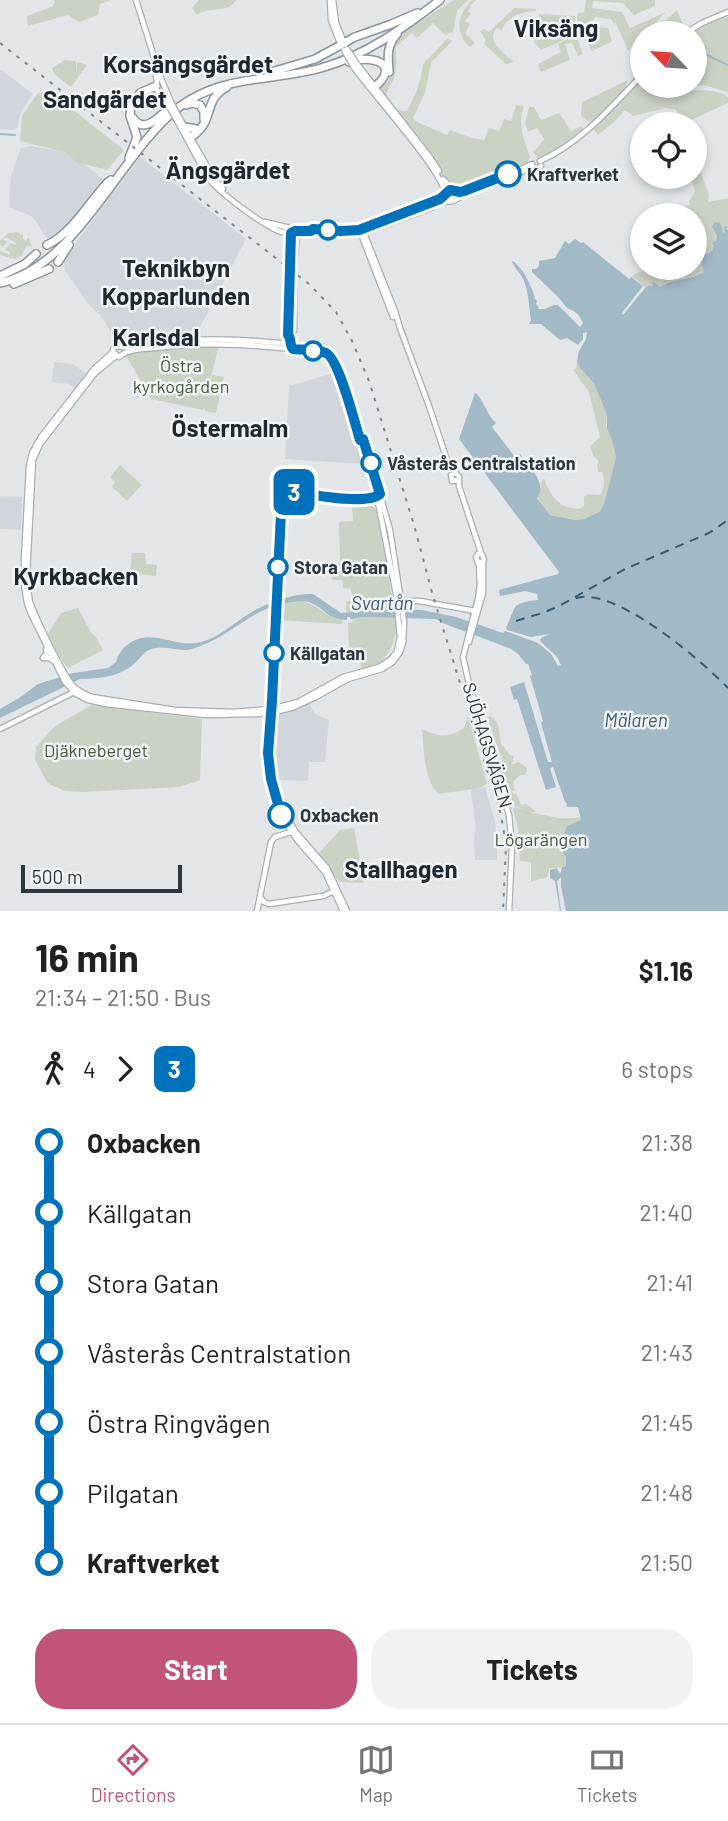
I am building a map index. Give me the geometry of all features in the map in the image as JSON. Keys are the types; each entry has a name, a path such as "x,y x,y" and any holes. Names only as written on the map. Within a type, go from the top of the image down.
{"highway":[{"path":"58,262 169,105 211,85 238,77 305,68 343,57 416,16 434,0"},
{"path":"0,282 26,270 51,251 69,234 157,129 179,108 199,95 215,87 253,78 322,68 357,54 440,0"},
{"path":"268,73 315,59 416,16"},
{"path":"375,89 388,77 387,53 390,43 416,16"},
{"path":"322,68 360,60 375,60 383,64 386,71 385,77 375,89"},
{"path":"191,135 206,122 212,100 219,91 253,78"},
{"path":"159,88 138,98 132,109 133,119 138,124 145,125 165,112 169,105"},
{"path":"129,158 137,137 130,116 131,106 140,93 159,88"},
{"path":"179,108 196,103 203,108 204,120 191,135"},
{"path":"47,245 57,240 106,184 112,182"},
{"path":"0,282 36,254"},
{"path":"0,282 23,281 49,269"}],"main road":[{"path":"136,0 150,44 159,88 191,135 207,178 263,223 279,232 290,244"},
{"path":"332,0 331,20 355,65 429,156 445,182 454,190 456,199"},
{"path":"707,21 728,12"},
{"path":"532,166 537,169 547,158 589,128 630,87"},
{"path":"375,89 428,160 445,187 446,199 449,201"},
{"path":"178,118 191,135"},
{"path":"364,233 440,199 449,190 460,192 532,166"},
{"path":"279,232 313,229 350,235 364,233 456,199 532,166"},
{"path":"206,173 211,180"},
{"path":"206,173 264,222 305,234 328,231"},
{"path":"289,344 290,244 294,231"},
{"path":"289,344 294,231"},
{"path":"364,233 385,296 396,318"},
{"path":"364,233 446,457 453,474 459,477 456,481 479,554 484,557 481,562 480,600 473,610"},
{"path":"295,248 305,234"},
{"path":"122,350 191,340 324,346 330,350 338,362 374,483 402,608"},
{"path":"74,692 34,612 28,593 27,559 33,460 40,444 95,373 114,354 115,347 118,346 122,350 202,343 276,348 289,344 326,353 335,361 352,411"},
{"path":"114,354 121,356 122,350"},
{"path":"318,351 330,350"},
{"path":"61,670 31,614 24,586 29,460 37,442 76,391 95,368 114,354"},
{"path":"398,593 402,608"},
{"path":"51,654 60,667 65,682 74,692 106,704 178,713 232,716 272,713 316,697 348,679 382,669 396,660 400,648 403,596 398,593"},
{"path":"473,610 480,600"},
{"path":"402,608 473,610"},
{"path":"464,663 476,613 473,610"},
{"path":"464,663 464,653 471,634"},
{"path":"46,645 47,653 43,658 55,662"},
{"path":"0,729 74,692 175,710 272,713 344,677 379,667 391,659 400,648"},
{"name":"SJÖHAGSVÄGEN","path":"464,663 509,815 512,847 509,911"},
{"path":"272,713 268,753 278,806 287,825 322,867 345,911"},
{"path":"272,713 271,752 275,782 283,810 294,833"},
{"path":"285,834 287,825"},
{"path":"259,911 269,839 294,833"},
{"path":"259,911 269,904 323,896 336,890"},
{"path":"260,897 269,904"}],"shaded area":[{"path":"0,69 33,94 21,112 14,130 0,129"},
{"path":"30,146 64,152 80,165 84,164 102,178 103,182 62,231 49,240 31,216 9,207 12,173 21,148"},
{"path":"140,157 246,239 196,335 125,344 117,341 100,315 90,306 65,271 64,260"},
{"path":"54,362 73,364 86,374 75,388 69,384 52,382"},
{"path":"337,372 366,462 285,459 289,386"},
{"path":"0,496 22,497 21,530 0,529"},
{"path":"309,703 315,714 329,720 325,762 309,762 308,781 276,780 272,754 275,719 281,712"},
{"path":"485,787 495,821 497,860 475,860 476,830 471,791"}],"green space":[{"path":"52,0 111,0 100,4 98,15 79,22 68,15 28,26 27,16 53,6 55,1"},
{"path":"199,0 236,0 223,9 197,15 192,8"},
{"path":"454,0 468,0 457,11 453,32 445,35 433,23 417,38 412,33 396,47 396,72 387,98 397,109 407,111 416,93 423,64 448,38 452,41 431,63 425,93 413,118 447,135 450,130 484,140 489,128 499,131 504,119 511,121 516,105 524,106 521,126 530,157 527,164 506,174 502,173 499,177 458,190 446,182 429,154 380,92 389,80 389,61 395,39"},
{"path":"472,0 476,0 470,6 468,11 471,14 465,21 470,24 465,33 475,43 470,47 461,35 459,23"},
{"path":"586,0 655,0 655,6 634,15 623,3 593,1 592,8 622,12 630,28 630,49 628,51 616,23 611,19 595,17 590,21 588,34 597,34 598,27 608,28 612,41 592,51 583,36 577,38 583,54 578,56 572,43 565,44 570,60 541,72 538,64 561,52 558,44 573,36 541,50 533,41 540,37 539,14 575,16 575,33 578,13 584,12"},
{"path":"514,8 536,11 516,16 504,25 502,30 497,28 494,33 494,42 514,62 506,64 484,44 486,40 480,31 484,29 489,32"},
{"path":"677,10 682,21 665,21"},
{"path":"666,12 657,21 646,21"},
{"path":"728,16 728,92 707,86 707,24"},
{"path":"65,60 76,61 76,73 77,62 87,65 71,87 54,74 52,68"},
{"path":"628,80 618,98 594,121 588,121 581,116 582,102"},
{"path":"48,90 124,150 107,170 80,165 64,152 20,141 22,116 37,94"},
{"path":"630,91 630,98 707,98 707,91 728,97 728,103 707,113 677,112 666,108 630,114 625,110 598,135 592,128"},
{"path":"529,107 534,107 541,120 559,113 571,131 581,126 585,130 556,152 537,157 532,151 537,149 544,139 537,128 528,132 525,123"},
{"path":"694,189 707,189 708,202 728,198 728,230 723,234 719,222 714,232 717,241 712,243 713,252 707,260 707,203 690,203"},
{"path":"18,232 26,241 29,237 32,247 26,246 22,255 15,259 0,255 0,251 9,255 10,252 5,250 10,243 16,243 5,237 3,240 7,241 3,247 0,240 9,233"},
{"path":"637,280 682,280 660,287 645,288"},
{"name":"Östra kyrkogården","path":"183,345 219,345 209,386 213,375 224,377 216,413 205,411 204,408 203,410 151,399 125,354"},
{"path":"577,361 594,382 607,415 606,425 616,457 604,504 599,512 576,520 550,515 537,497 544,479 557,500 572,508 579,509 584,506 584,497 588,494 600,495 603,489 603,475 598,472 599,463 590,446 600,437 589,392 573,370"},
{"path":"120,465 142,485 127,501 112,487 115,482 110,477"},
{"path":"352,503 372,506 378,510 394,609 346,613 346,601 353,601 351,589 343,588 342,580 332,580 331,565 340,563 339,522 353,521"},
{"path":"132,553 145,553 146,564 157,565 156,576 130,573"},
{"path":"303,601 342,620 342,624 278,620 279,604"},
{"path":"78,608 103,650 68,668 48,634 61,613"},
{"path":"396,618 396,627 389,652 378,664 361,670 360,652 349,650 348,623 353,622 352,619"},
{"name":"Djäkneberget","path":"92,705 202,719 200,780 179,787 83,792 65,791 51,785 35,760 36,747 55,726"},
{"path":"468,716 487,784 479,788 439,794 427,772 422,729 438,735 453,734 464,728"},
{"name":"Lögarängen","path":"490,716 498,725 502,746 514,756 512,764 519,762 527,768 526,775 520,775 513,782 513,794 516,794 521,805 527,804 536,812 529,812 548,816 581,817 581,820 567,826 564,834 562,846 566,866 549,869 547,878 531,882 531,862 520,861 518,830 513,809 515,807 528,811 512,805 502,771 503,762 487,717"},
{"path":"354,828 364,883 340,882 318,854 340,830"}],"water":[{"name":"Mälaren","path":"720,222 723,233 724,227 727,226 728,230 728,911 566,911 561,877 557,881 560,911 555,881 550,878 550,870 557,868 559,873 562,867 566,866 562,846 564,834 567,826 581,820 578,807 567,807 553,767 550,768 556,787 546,790 517,699 514,700 510,687 524,682 548,762 552,762 528,664 511,649 436,619 347,617 347,620 330,616 309,602 285,603 260,612 211,642 186,650 152,649 122,672 80,679 0,718 0,709 38,684 73,673 108,668 116,662 123,649 135,640 152,637 186,643 202,642 261,607 305,594 313,594 341,613 394,609 422,610 456,617 538,643 551,654 558,666 561,665 557,657 540,641 549,634 531,637 507,630 515,607 538,600 537,594 525,591 500,596 499,590 559,572 459,439 476,393 496,423 492,427 515,457 520,454 536,475 540,487 537,498 550,515 575,520 599,512 604,504 616,457 607,428 607,415 594,383 577,361 587,332 583,333 583,339 578,345 567,338 560,340 541,324 530,324 526,286 512,262 526,277 538,309 558,305 580,327 583,323 578,315 567,308 532,272 532,269 539,266 539,261 555,258 565,241 569,244 575,239 583,242 630,280 643,286 623,315 645,288 653,286 654,282 660,287 680,280 707,280 707,254 712,251 712,243 717,240 712,226"}],"waterway":[{"path":"707,55 728,65"},
{"path":"0,134 15,135"}],"ferry route":[{"path":"575,597 625,569 709,533 728,520"},
{"path":"516,621 548,611 570,600 582,597 599,599 618,606 660,630 728,688"}],"railway":[{"path":"0,43 309,284 336,312 369,381 501,815 506,845 503,911"}],"bus line":[{"name":"3","path":"281,815 271,779 268,753 282,492 353,500 372,499 380,494 333,358 323,352 293,349 290,345 291,233 313,229 359,230 440,199 447,191 464,191 508,174"}],"place":[{"name":"Kraftverket","path":"508,174"},
{"name":"Våsterås Centralstation","path":"371,463"},
{"name":"Stora Gatan","path":"278,567"},
{"name":"Källgatan","path":"274,653"},
{"name":"Oxbacken","path":"281,815"}],"district":[{"name":"Viksäng","path":"556,27"},
{"name":"Korsängsgärdet","path":"188,63"},
{"name":"Sandgärdet","path":"105,98"},
{"name":"Ängsgärdet","path":"228,169"},
{"name":"Teknikbyn Kopparlunden","path":"176,281"},
{"name":"Karlsdal","path":"156,336"},
{"name":"Östermalm","path":"230,427"},
{"name":"Kyrkbacken","path":"76,575"},
{"name":"Stallhagen","path":"401,868"}],"water label":[{"name":"Svartån","path":"382,602"}]}
